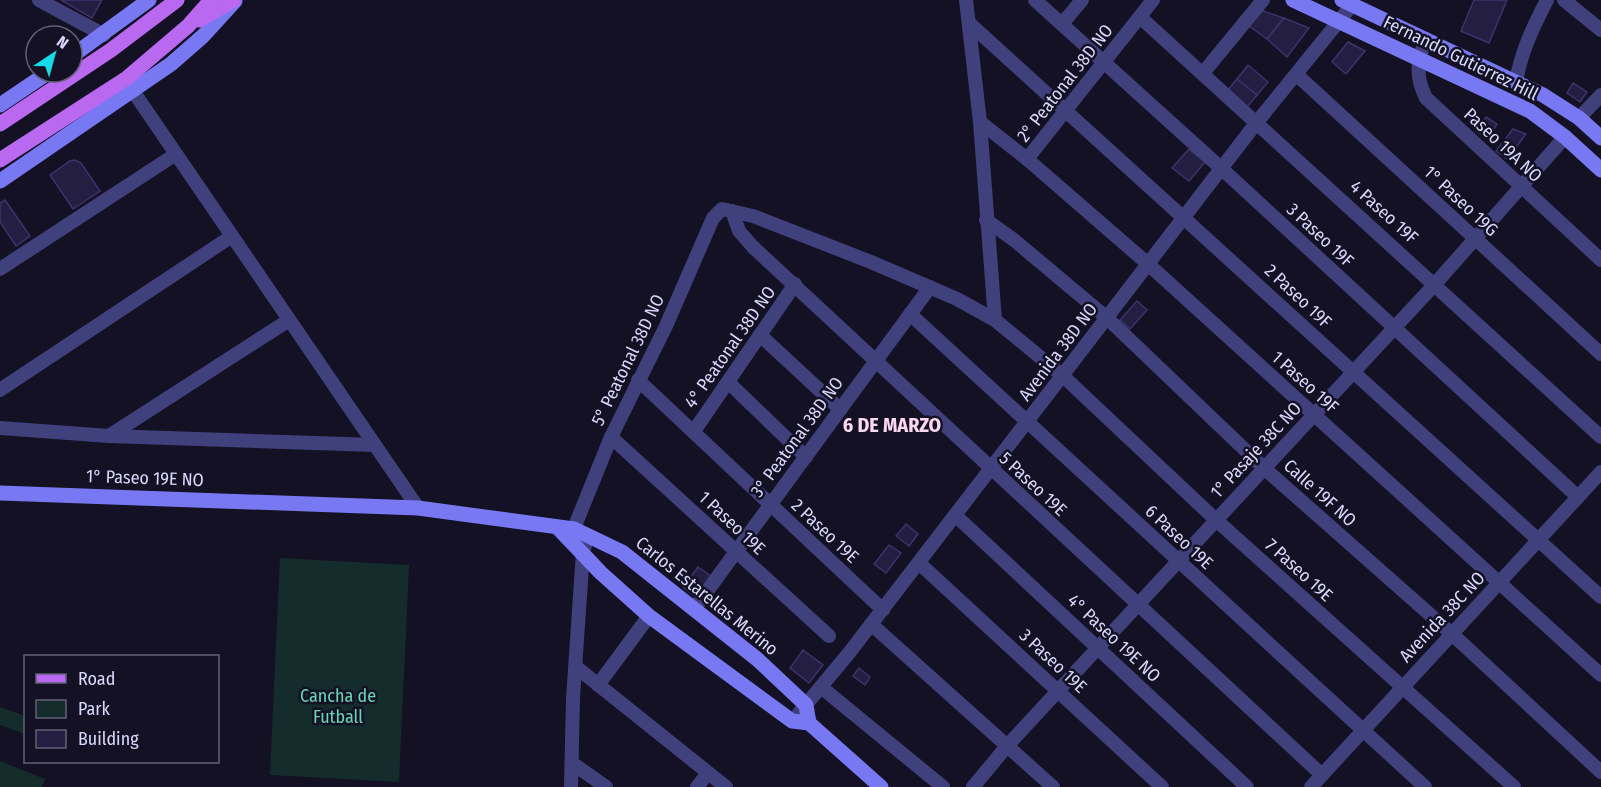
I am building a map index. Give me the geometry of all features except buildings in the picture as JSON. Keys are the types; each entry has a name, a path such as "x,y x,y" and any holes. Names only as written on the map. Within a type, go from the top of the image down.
{"main road":[{"path":"0,124 111,50 177,0"},
{"path":"0,160 127,78 189,26 211,0"},
{"path":"189,26 235,0"}],"street":[{"path":"39,0 104,35"},
{"path":"84,48 149,0"},
{"path":"0,182 133,91 187,50 235,0"},
{"path":"966,0 980,122 995,320"},
{"name":"3 Paseo 19F","path":"1035,0 1578,497"},
{"path":"1062,24 1082,0"},
{"name":"2° Peatonal 38D NO","path":"1027,159 1153,0"},
{"path":"1203,73 1263,0"},
{"name":"Fernando Gutierrez Hill","path":"1293,0 1530,111 1565,137 1601,170"},
{"path":"1516,82 1519,65 1531,32 1547,0"},
{"path":"1564,0 1601,30"},
{"name":"Fernando Gutierrez Hill","path":"1347,2 1543,95 1579,118 1601,138"},
{"name":"Avenida 38D NO","path":"792,721 883,610 1257,122 1339,21 1347,2"},
{"name":"4 Paseo 19F","path":"1140,17 1601,437"},
{"name":"2 Paseo 19F","path":"969,23 1601,597"},
{"path":"1418,57 1426,39"},
{"name":"Paseo 19A NO","path":"1418,57 1418,77 1426,98 1601,260"},
{"name":"1° Paseo 19G","path":"1297,75 1601,354"},
{"path":"0,105 31,84"},
{"path":"133,91 418,508"},
{"path":"1579,118 1601,95"},
{"name":"1 Paseo 19F","path":"980,122 1027,159 1148,264 1601,675"},
{"name":"1° Pasaje 38C NO","path":"973,787 1058,690 1435,284 1565,137"},
{"path":"0,269 176,154"},
{"name":"5° Peatonal 38D NO","path":"572,534 611,437 666,326 714,218 722,209 732,211"},
{"name":"5 Paseo 19E","path":"732,211 746,239 1322,775"},
{"name":"7 Paseo 19E","path":"732,211 753,216 839,249 957,299 995,320 1063,376 1216,520 1514,787"},
{"name":"Calle 19F NO","path":"986,220 1014,240 1107,318 1264,468 1452,634 1601,772"},
{"path":"0,390 232,236"},
{"name":"4° Peatonal 38D NO","path":"694,431 795,284"},
{"name":"3° Peatonal 38D NO","path":"694,609 930,287"},
{"name":"6 Paseo 19E","path":"910,314 1425,787"},
{"path":"109,436 290,320"},
{"path":"760,335 840,409"},
{"name":"2 Paseo 19E","path":"638,380 883,610"},
{"path":"728,382 806,457"},
{"path":"0,428 109,436 375,445"},
{"name":"1 Paseo 19E","path":"611,437 829,636"},
{"name":"Avenida 38C NO","path":"1311,787 1601,472"},
{"name":"1° Paseo 19E NO","path":"0,493 289,502"},
{"name":"Carlos Estarellas Merino","path":"289,502 418,508 558,528 572,534 588,536 622,552 757,659 806,705"},
{"name":"4° Paseo 19E NO","path":"955,515 1247,787"},
{"path":"572,534 583,552 601,573 649,615 792,721 809,723 881,787"},
{"path":"571,787 573,698 583,552 588,536"},
{"name":"3 Paseo 19E","path":"919,563 1162,787"},
{"path":"598,685 649,615"},
{"path":"872,624 1053,787"},
{"path":"576,667 726,787"},
{"path":"821,687 943,787"},
{"path":"806,705 809,723"},
{"path":"572,763 606,787"},
{"path":"697,787 708,773"}],"green space":[{"name":"Cancha de Futball","path":"280,558 409,565 399,782 270,775"},
{"path":"0,707 24,716 24,734 0,725"},
{"path":"0,761 45,779 42,787 0,787"}],"district":[{"name":"6 DE MARZO","path":"892,425"}]}
